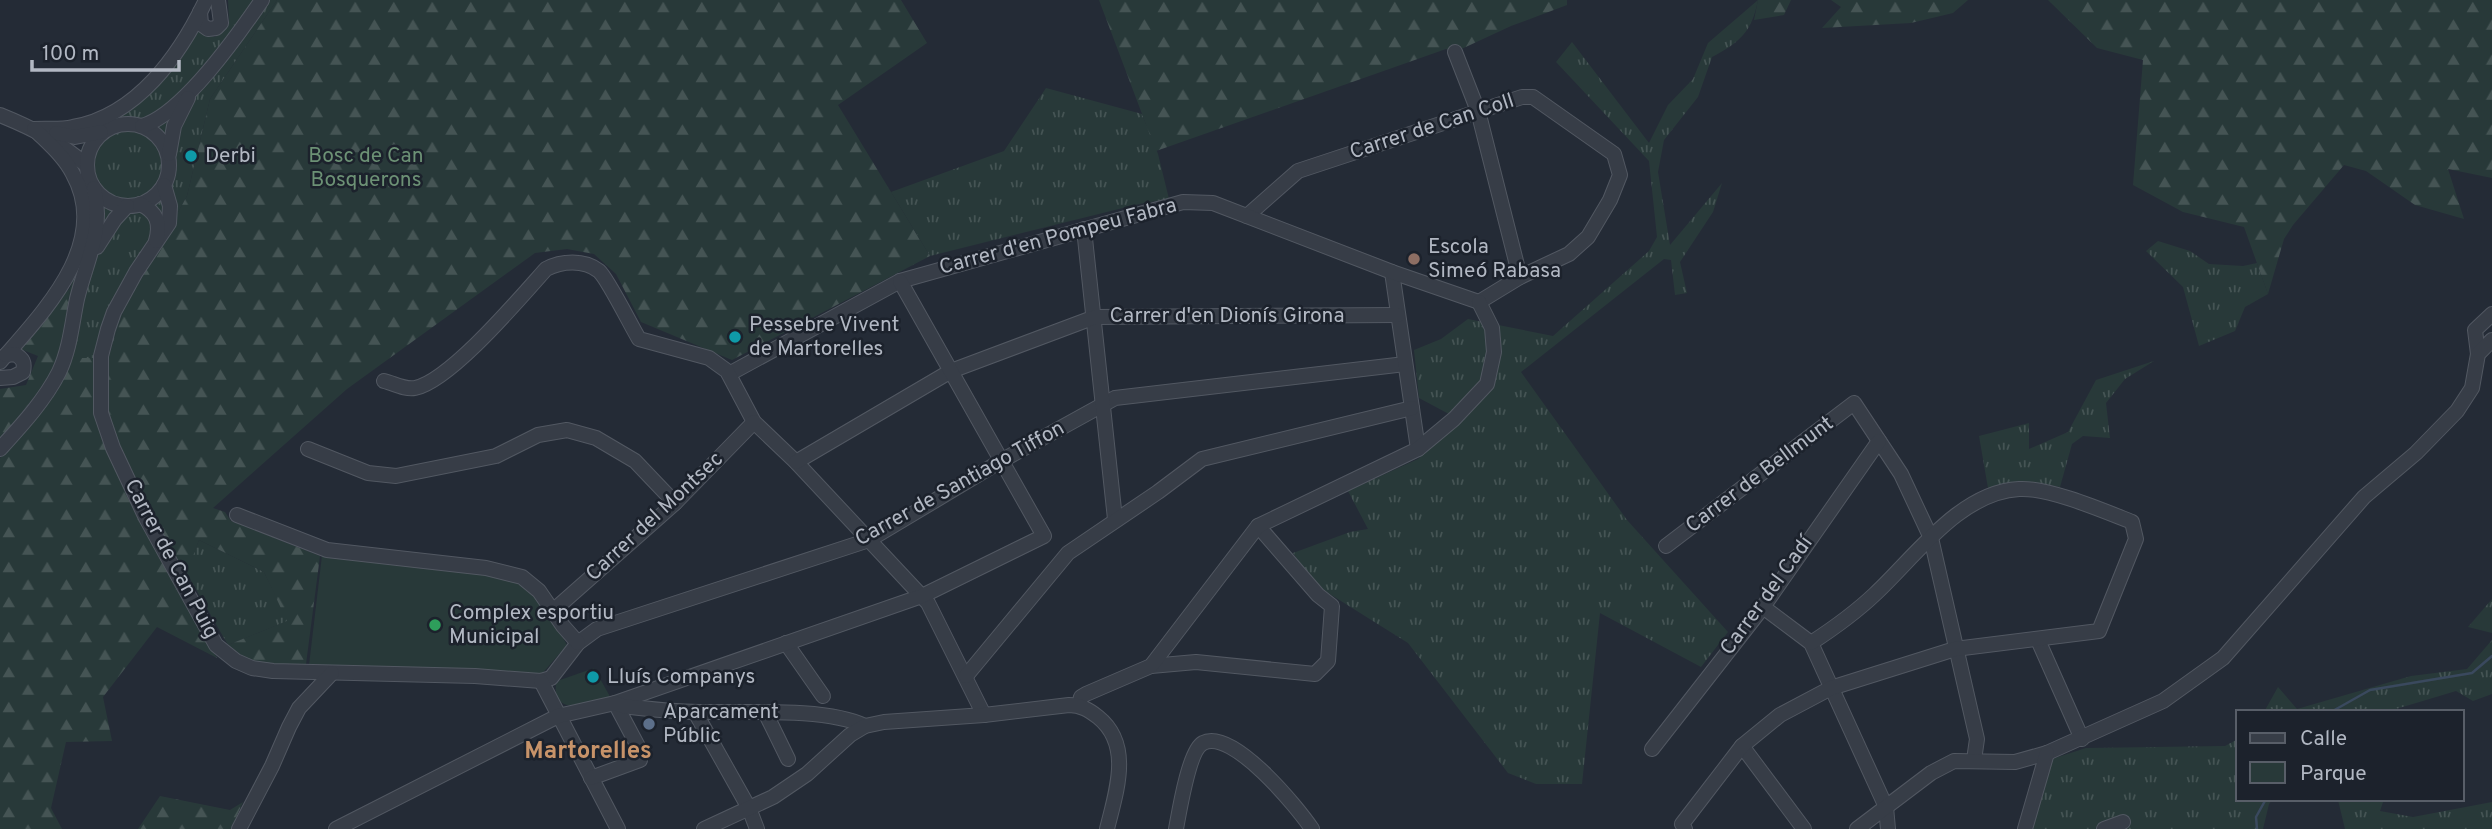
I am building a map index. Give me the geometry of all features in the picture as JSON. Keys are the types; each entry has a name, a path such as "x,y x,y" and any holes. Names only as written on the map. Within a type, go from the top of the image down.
{"street":[{"path":"203,6 201,24 208,29 216,28 221,23 222,16 218,0"},
{"path":"34,129 75,137 103,132 119,125 142,126 164,115 196,85 240,32 262,0"},
{"path":"34,129 72,128 94,121 154,83 181,46 203,6"},
{"path":"1151,666 1258,526 1418,449 1454,419 1487,384 1494,352 1492,328 1479,302 1520,277 1478,111 1455,52"},
{"path":"90,257 115,219 151,197 164,185 174,125 196,85"},
{"name":"Carrer de Can Coll","path":"1247,216 1298,171 1522,97 1533,97 1614,154 1620,175 1610,200 1588,237 1569,254 1520,277"},
{"path":"0,115 34,129 69,150 86,165 98,207 96,238 59,372 0,449"},
{"path":"142,126 162,141 168,156"},
{"path":"3,359 59,290 75,264 82,234 83,214 74,176 64,160 34,129"},
{"path":"86,165 91,146 103,132"},
{"name":"Carrer de Can Puig","path":"164,185 169,223 114,312 101,356 102,413 113,448 146,518 208,633 224,654 263,670 541,681"},
{"path":"94,188 107,200 134,205 156,216 159,229 156,242"},
{"name":"Carrer d'en Pompeu Fabra","path":"729,374 900,281 1183,202 1213,203 1392,272 1479,302"},
{"path":"1084,229 1115,519"},
{"path":"384,381 411,389 423,385 459,360 546,269 564,262 586,264 600,272 639,339 709,358 729,374 754,422 796,462 928,603 984,715"},
{"path":"1392,272 1418,449"},
{"path":"336,829 558,716 615,703 922,596 1044,536 900,281"},
{"path":"1857,829 1931,773 1954,761 2015,761 2047,753 2163,701 2223,658 2364,497 2416,453 2457,411 2472,388 2478,354 2475,330 2492,314"},
{"name":"Carrer d'en Dionís Girona","path":"796,462 951,371 1095,317 1398,315"},
{"path":"2478,354 2492,340"},
{"path":"0,378 13,377 23,372 25,364 22,358 15,354 3,359"},
{"name":"Carrer de Santiago Tiffon","path":"541,681 551,678 578,643 597,629 869,540 1115,398 1405,364"},
{"name":"Carrer de Bellmunt","path":"1666,546 1854,403 1879,441"},
{"path":"966,676 1068,553 1202,459 1412,408"},
{"name":"Carrer del Montsec","path":"554,610 675,503 754,422"},
{"path":"308,449 368,473 396,476 496,456 538,435 568,430 596,438 635,461 675,503"},
{"path":"1879,441 1901,474 1931,538 1977,739 1974,760"},
{"name":"Carrer del Cadí","path":"1652,749 1763,607 1879,441"},
{"path":"1683,827 1742,746 1780,715 1831,688 1955,649 2099,631 2136,539 2132,522 2083,503 2036,491 2018,489 1990,496 1962,509 1859,609 1811,643"},
{"path":"237,514 327,550 486,568 522,577 539,591 578,643"},
{"path":"1079,705 1086,694 1151,666 1196,662 1315,674 1328,661 1332,606 1318,595 1258,526"},
{"path":"1763,607 1811,643 1886,807 1888,829"},
{"path":"2038,640 2082,739"},
{"path":"786,643 823,696"},
{"path":"239,829 299,708 332,673"},
{"path":"541,681 618,829"},
{"path":"615,703 695,712 765,712 848,718 865,726"},
{"path":"591,778 640,760 641,752 615,703"},
{"path":"704,829 773,796 807,774 850,735 865,726 884,722 1079,705 1107,724 1120,748 1119,782 1107,829"},
{"path":"695,712 749,808 757,829"},
{"path":"765,712 788,759"},
{"path":"1176,829 1196,749 1203,742 1214,741 1244,754 1301,813 1312,829"},
{"path":"1742,746 1804,829"},
{"path":"2025,829 2047,753"},
{"path":"2104,829 2123,822"}],"green space":[{"path":"228,0 277,0 210,99 187,196 124,310 108,358 71,358 61,354 70,288 85,248 84,186 76,163 89,129 123,111 152,89 177,63 199,31 215,37 229,21"},
{"name":"Bosc de Can Bosquerons","path":"277,0 901,0 927,43 838,105 930,256 732,360 641,322 616,274 594,254 567,249 535,253 347,389 213,508 225,512 231,521 320,556 306,664 253,664 228,645 287,621 264,572 199,540 179,593 217,658 157,627 103,697 112,741 66,742 51,808 62,829 0,829 0,458 49,399 71,358 108,358 124,310 187,196 210,99"},
{"path":"1099,0 1567,0 1567,5 1511,26 1455,52 1446,49 1156,151"},
{"path":"1758,0 1748,28 1730,47 1712,57 1698,97 1664,140 1658,172 1670,245 1722,183 1713,212 1680,262 1687,293 1675,295 1671,260 1664,259 1521,372 1627,520 1728,632 1701,667 1600,613 1582,784 1536,784 1508,773 1408,643 1317,586 1293,553 1350,532 1368,529 1348,491 1418,459 1462,421 1419,398 1414,350 1441,339 1468,319 1553,336 1649,251 1657,237 1649,161 1556,62 1572,42 1649,143 1668,105 1693,79 1708,43"},
{"path":"1758,0 1791,0 1784,15 1754,20"},
{"path":"1831,0 1968,0 1953,13 1911,23 1822,28 1841,7"},
{"path":"2048,0 2492,0 2492,178 2448,169 2464,219 2415,205 2366,171 2344,165 2284,239 2268,294 2244,227 2183,212 2133,185 2143,60 2097,48"},
{"path":"1046,88 1142,114 1158,154 1169,199 930,256 891,192 1004,151"},
{"path":"2158,241 2190,251 2209,264 2243,266 2257,263 2268,294 2245,307 2235,331 2199,346 2183,287 2146,251"},
{"path":"70,288 61,354 47,381 0,440 0,389 26,385 38,356 18,348"},
{"path":"2154,361 2125,379 2106,403 2110,438 2083,436 2072,444 2060,487 2039,483 1988,488 1979,436 2029,423 2029,449 2068,432 2096,380"},
{"path":"199,540 264,572 288,621 228,645 186,572"},
{"name":"Complex esportiu Municipal","path":"322,555 496,575 528,588 544,604 567,645 541,675 309,665"},
{"path":"2492,599 2492,633 2468,627"},
{"path":"2492,640 2492,694 2473,701 2456,691 2393,710 2265,710 2278,687 2297,709 2411,676 2467,669"},
{"path":"594,668 612,700 575,706 560,701 556,695 556,684 560,680"},
{"path":"2236,740 2236,801 2271,801 2263,829 2032,829 2052,759 2086,748 2225,746"},
{"path":"160,796 230,810 243,802 231,829 138,829"},
{"path":"2338,801 2383,801 2380,811 2413,817 2492,802 2492,829 2345,829"}],"waterway":[{"path":"2335,710 2370,690 2472,673 2492,656"},
{"path":"2257,829 2256,817 2265,801"}],"place":[{"name":"Derbi","path":"191,156"},
{"name":"Escola Simeó Rabasa","path":"1414,259"},
{"name":"Pessebre Vivent de Martorelles","path":"735,337"},
{"name":"Complex esportiu Municipal","path":"435,625"},
{"name":"Lluís Companys","path":"593,677"},
{"name":"Aparcament Públic","path":"649,724"}],"district":[{"name":"Martorelles","path":"588,752"}]}
